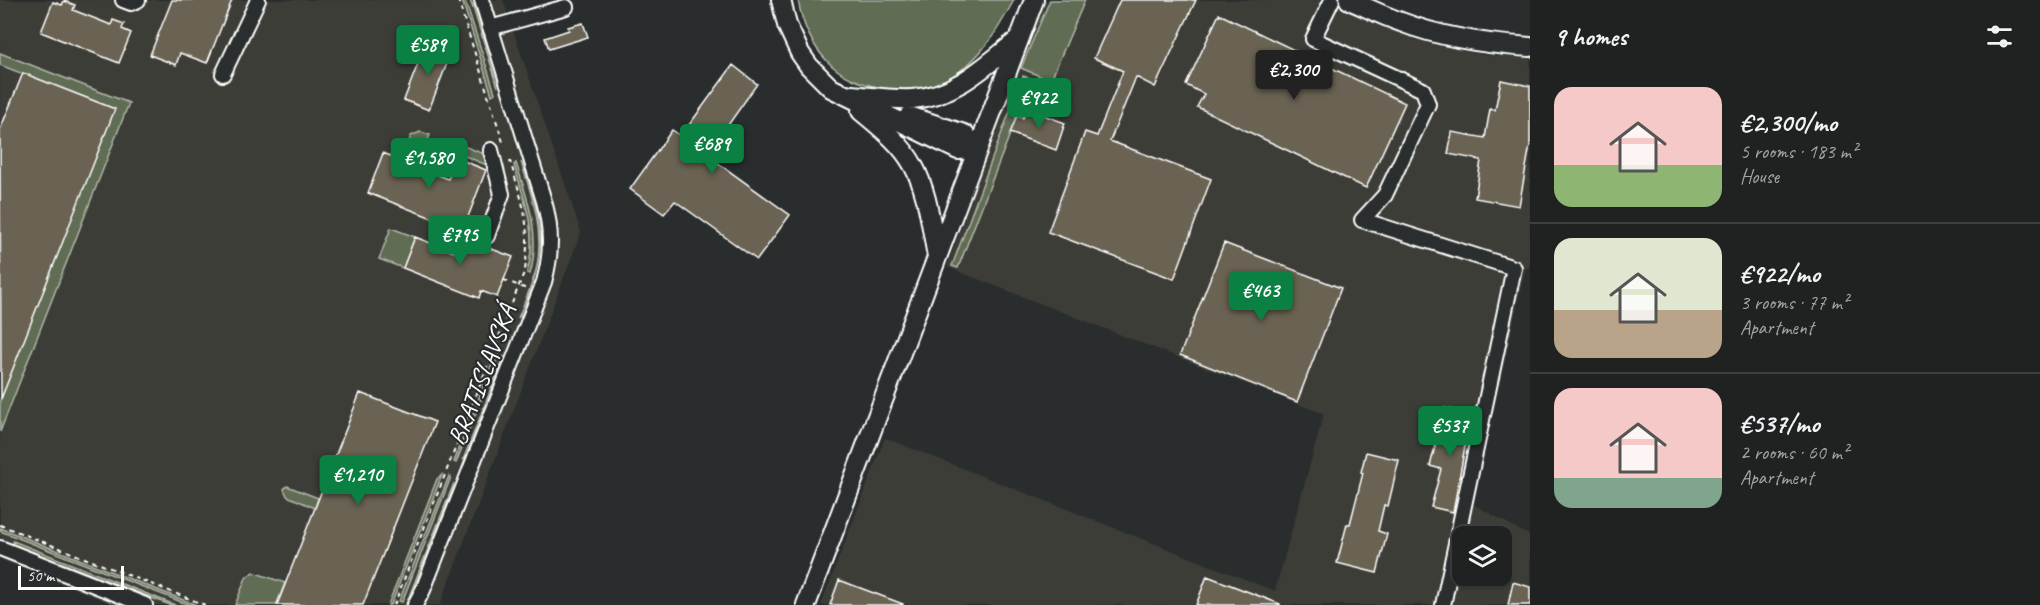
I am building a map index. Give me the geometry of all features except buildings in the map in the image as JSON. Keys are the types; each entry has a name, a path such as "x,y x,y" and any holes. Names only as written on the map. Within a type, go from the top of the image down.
{"main road":[{"path":"781,0 787,25 800,53 822,81 885,131 913,164 926,202 937,256"},
{"path":"806,605 1034,0"},
{"path":"1349,0 1401,22 1438,33 1469,40 1530,47"},
{"path":"842,95 915,99 943,92 971,77 1019,39"},
{"path":"842,95 964,134 978,149"}],"lane":[{"path":"123,0 131,3 138,0"},
{"path":"223,74 258,0"},
{"name":"BRATISLAVSKÁ","path":"423,590 544,282 551,254 549,219 482,0"},
{"path":"1332,0 1313,39 1423,90 1428,104 1385,195 1362,220 1514,268 1443,605"},
{"path":"490,28 566,7"},
{"path":"487,236 502,194 491,150"},
{"path":"0,548 145,605"},
{"path":"415,605 423,590"},
{"path":"421,605 423,590"}],"path":[{"path":"458,0 506,150"},
{"path":"400,605 394,604 525,270 528,229 509,159"},
{"path":"504,280 527,289"},
{"path":"0,525 205,605"}],"shaded area":[{"path":"0,0 503,0 581,232 440,605 116,605 0,559"},
{"path":"1045,0 1323,0 1416,40 1484,55 1530,57 1530,266 1525,269 1473,504 1530,536 1530,605 821,605 885,438 1275,591 1324,414 947,267 1008,94"}],"green space":[{"path":"462,0 467,6 495,93 492,95"},
{"path":"470,0 475,8 498,87 474,11"},
{"path":"798,0 1014,0 988,43 962,70 937,84 921,88 887,89 854,80 827,61 812,40 802,17"},
{"path":"1050,0 1085,0 1037,112 1027,109 1023,118 1017,116 958,268 952,266 1023,76 1045,83 1047,79 1021,68"},
{"path":"0,53 129,103 0,432 0,400 114,109 0,65"},
{"path":"420,132 430,135 427,143 453,153 452,156 456,158 452,169 442,165 439,171 403,156 411,136"},
{"path":"461,145 482,153 489,166 458,153"},
{"path":"521,162 537,209 540,240 539,254 537,268 533,283 522,314 518,318 533,279 539,252 536,213"},
{"path":"516,163 529,204 534,231 530,274 527,273 531,232 514,165"},
{"path":"391,228 415,237 403,268 379,259"},
{"path":"499,346 501,349 456,463 454,462"},
{"path":"504,356 466,457 463,460"},
{"path":"442,475 391,605 388,605 437,479"},
{"path":"449,476 451,477 402,602 399,601"},
{"path":"454,483 452,492 407,605 406,604"},
{"path":"287,486 318,498 315,508 287,496 284,489"},
{"path":"0,528 196,605 189,605 0,531"},
{"path":"13,541 175,605 12,544"},
{"path":"253,572 285,583 277,603 282,605 235,605 246,578"}]}
